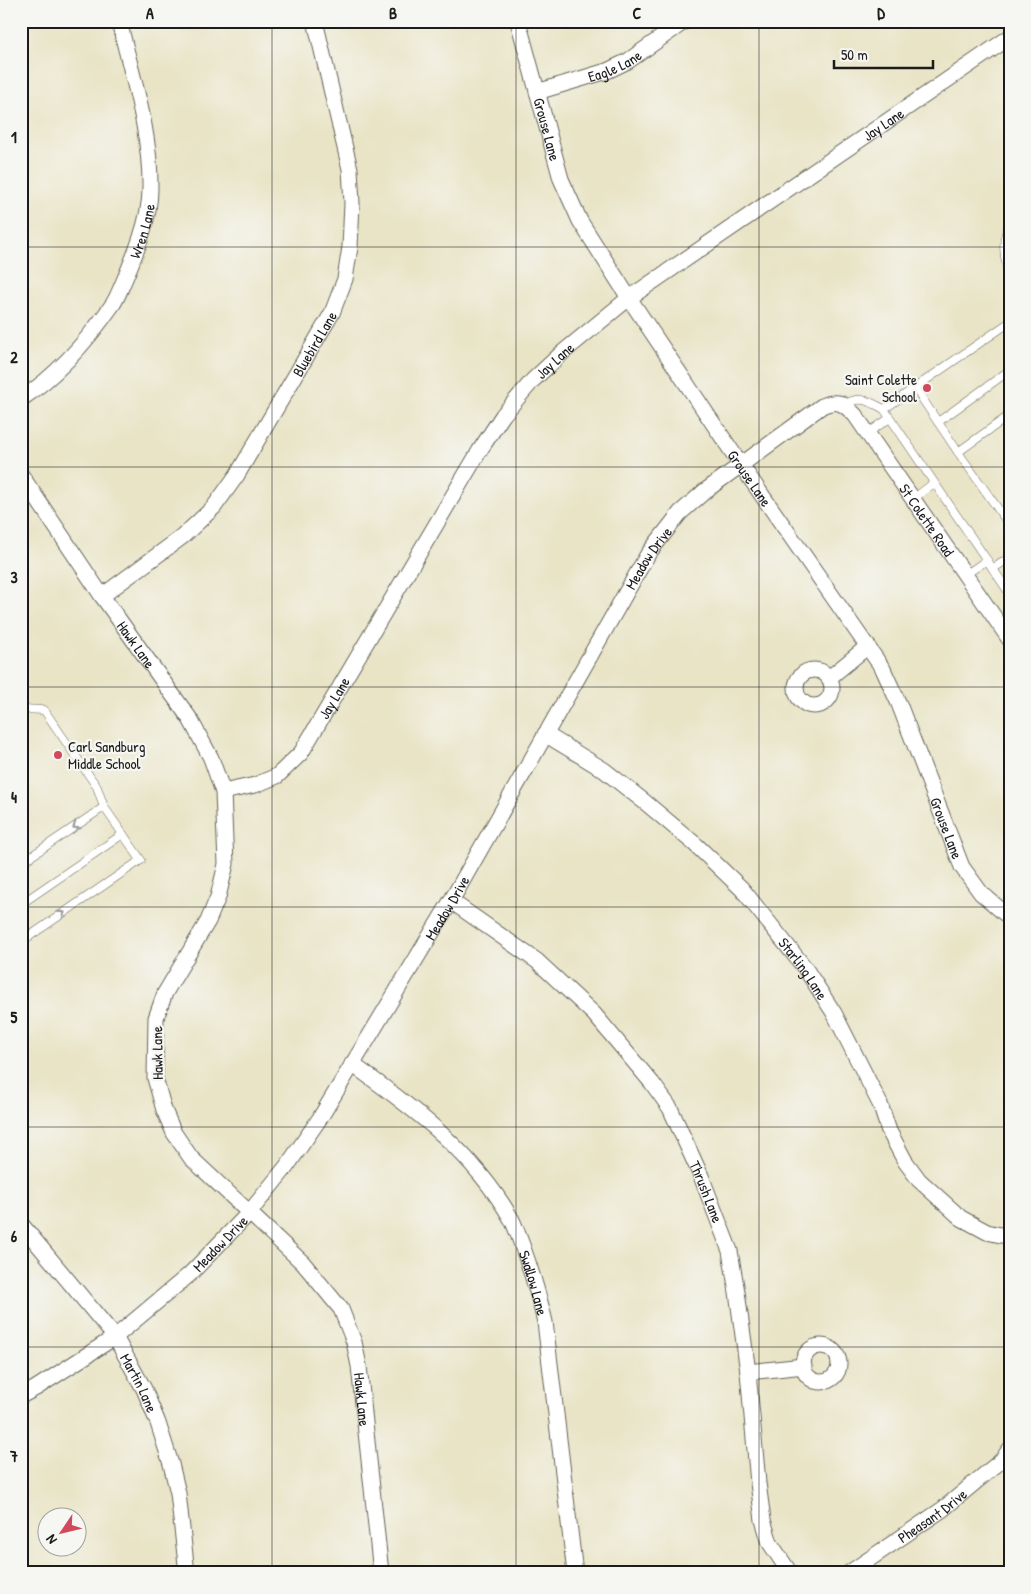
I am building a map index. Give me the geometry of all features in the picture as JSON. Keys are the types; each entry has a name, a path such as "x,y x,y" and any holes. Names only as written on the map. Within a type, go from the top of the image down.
{"street":[{"name":"Wren Lane","path":"21,398 58,371 114,302 132,262 144,226 150,190 148,159 143,120 119,21"},
{"name":"Bluebird Lane","path":"102,596 182,537 214,507 237,475 332,313 345,279 352,203 350,169 315,21"},
{"name":"Grouse Lane","path":"518,21 561,179 580,220 629,298 741,465 883,669 899,704 962,867 981,893 1010,918"},
{"name":"Eagle Lane","path":"537,92 606,71 628,61 685,21"},
{"name":"Jay Lane","path":"223,792 255,785 277,776 301,753 480,450 503,415 533,380 562,353 629,298 1010,37"},
{"name":"Meadow Drive","path":"21,1396 115,1336 190,1274 249,1213 288,1166 320,1118 450,901 648,554 680,513 704,491 822,406 832,402 842,404"},
{"name":"St Colette Road","path":"842,404 855,415 868,433 1010,640"},
{"name":"Hawk Lane","path":"21,475 102,596 190,720 211,758 223,792 226,864 218,896 208,921 165,993 156,1018 155,1078 164,1110 174,1133 191,1158 303,1263 341,1309 354,1342 359,1366 381,1573"},
{"path":"829,678 868,646"},
{"name":"Starling Lane","path":"546,734 604,770 639,797 696,845 742,889 805,968 834,1013 880,1104 889,1131 904,1161 919,1180 961,1218 987,1232 1010,1238"},
{"name":"Thrush Lane","path":"450,901 537,961 594,1014 670,1108 701,1176 730,1251 748,1372 758,1484 764,1520 770,1544 790,1573"},
{"name":"Swallow Lane","path":"352,1064 422,1115 453,1144 480,1173 513,1222 538,1291 545,1322 575,1573"},
{"name":"Martin Lane","path":"21,1224 115,1336 144,1389 158,1423 171,1464 181,1511 187,1573"},
{"path":"748,1372 804,1366"},
{"name":"Pheasant Drive","path":"849,1573 943,1509 1002,1460 1010,1449"}],"lane":[{"path":"1010,223 1004,232 1004,254 1010,279"},
{"path":"884,409 1010,322"},
{"path":"938,422 1010,370"},
{"path":"915,388 1010,526"},
{"path":"842,404 865,399 884,409 1010,594"},
{"path":"958,452 1010,415"},
{"path":"868,433 890,418"},
{"path":"913,499 934,483"},
{"path":"993,569 1010,557"},
{"path":"965,575 986,560"},
{"path":"21,709 44,710 98,787 104,807 141,860 21,942"},
{"path":"21,863 104,807"},
{"path":"21,904 123,834"}],"place":[{"name":"Saint Colette School","path":"927,388"},
{"name":"Carl Sandburg Middle School","path":"58,755"}]}
